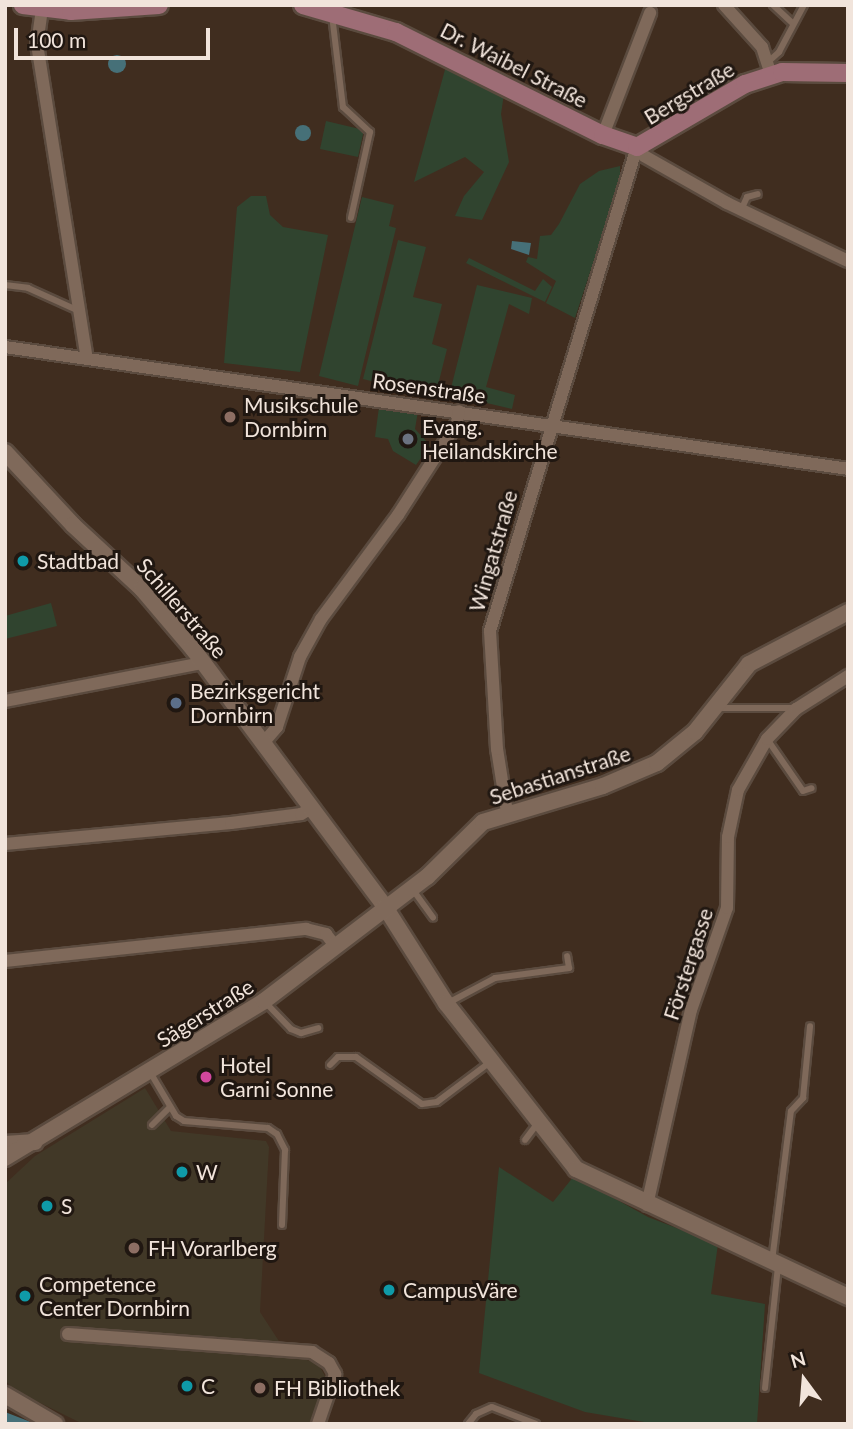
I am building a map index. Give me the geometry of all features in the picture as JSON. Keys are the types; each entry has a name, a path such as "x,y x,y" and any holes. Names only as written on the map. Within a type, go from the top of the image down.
{"main road":[{"path":"23,5 42,9 159,5"},
{"name":"Dr. Waibel Straße","path":"318,8 396,32 603,135 636,147"},
{"name":"Bergstraße","path":"636,147 653,141 770,69 848,73"}],"street":[{"path":"724,5 762,47 770,69"},
{"path":"42,9 37,44 87,359"},
{"path":"603,135 650,13"},
{"path":"636,147 644,156 741,210 848,261"},
{"name":"Wingatstraße","path":"507,812 495,724 490,631 636,147"},
{"name":"Rosenstraße","path":"5,347 848,469"},
{"path":"264,742 277,727 299,658 321,619 398,515 457,423 459,411"},
{"name":"Schillerstraße","path":"5,452 142,589 204,663 385,907 446,1003 537,1124 576,1169 647,1205 848,1297"},
{"name":"Sebastianstraße","path":"385,907 412,888 483,822 507,812 648,769 682,744 749,664 848,612"},
{"path":"5,701 204,663"},
{"name":"Förstergasse","path":"647,1205 691,1010 727,908 732,813 749,766 767,739 796,709 848,676"},
{"path":"5,844 245,821 300,814 312,808"},
{"name":"Sägerstraße","path":"5,1158 264,1002 385,907"},
{"path":"5,961 306,929 326,934 335,946"},
{"name":"Sägerstraße","path":"5,1144 37,1141"},
{"path":"68,1334 312,1352 329,1363 335,1374 318,1424"},
{"path":"5,1395 55,1424"}],"lane":[{"path":"773,5 792,23"},
{"path":"770,69 792,23 804,5"},
{"name":"Dr. Waibel Straße","path":"318,8 342,107 370,132 351,218"},
{"path":"741,210 747,197 758,194"},
{"path":"5,285 28,288 80,312"},
{"path":"714,708 796,709"},
{"path":"767,739 803,791 812,788"},
{"path":"412,888 433,918"},
{"path":"446,1003 495,978 569,968 567,956"},
{"path":"264,1002 291,1029 300,1033 318,1028"},
{"path":"765,1388 791,1111 803,1098 810,1026"},
{"path":"330,1065 338,1056 356,1057 422,1104 437,1102 490,1062"},
{"path":"150,1072 170,1107 184,1121 268,1128 277,1135 285,1150 282,1225"},
{"path":"152,1125 170,1107"},
{"path":"525,1140 537,1124"},
{"path":"468,1424 476,1414 492,1407 536,1424"}],"shaded area":[{"name":"FH Vorarlberg","path":"145,1088 171,1131 266,1141 269,1147 260,1312 288,1355 318,1363 327,1380 309,1424 83,1424 14,1390 5,1380 5,1184 35,1156"}],"green space":[{"path":"446,66 504,94 501,114 509,162 482,220 455,216 464,196 484,172 465,157 414,182"},
{"path":"326,121 364,130 358,157 320,149"},
{"path":"620,166 620,181 575,318 546,303 556,281 526,262 528,257 537,259 540,236 551,235 580,184 599,171"},
{"path":"251,196 266,196 270,215 283,227 328,235 300,372 224,363 237,207"},
{"path":"362,197 394,205 389,226 396,228 358,386 319,376"},
{"path":"398,240 426,247 413,297 442,304 432,344 447,349 435,397 363,379"},
{"path":"469,258 535,291 543,279 552,287 545,302 466,263"},
{"path":"477,285 532,298 529,314 509,304 486,387 515,395 512,409 461,397 462,390 451,388"},
{"path":"379,407 418,411 415,429 430,445 416,465 393,451 388,439 375,437"},
{"path":"51,603 57,626 5,639 5,616"},
{"path":"499,1167 553,1202 574,1176 648,1217 718,1244 711,1294 765,1304 757,1424 656,1424 585,1412 479,1373"}],"water":[{"path":"117,55 123,58 126,64 123,70 117,73 111,70 108,64 111,58"},
{"path":"303,125 309,127 309,139 303,141 297,139 295,133 297,127"},
{"path":"512,241 531,243 529,255 511,249"},
{"path":"5,1412 36,1424 5,1424"}],"place":[{"name":"Musikschule Dornbirn","path":"230,417"},
{"name":"Evang. Heilandskirche","path":"408,439"},
{"name":"Stadtbad","path":"23,561"},
{"name":"Bezirksgericht Dornbirn","path":"176,703"},
{"name":"Hotel Garni Sonne","path":"206,1077"},
{"name":"W","path":"182,1172"},
{"name":"S","path":"47,1206"},
{"name":"FH Vorarlberg","path":"134,1248"},
{"name":"CampusVäre","path":"389,1290"},
{"name":"Competence Center Dornbirn","path":"25,1296"},
{"name":"C","path":"187,1386"},
{"name":"FH Bibliothek","path":"260,1388"}]}
